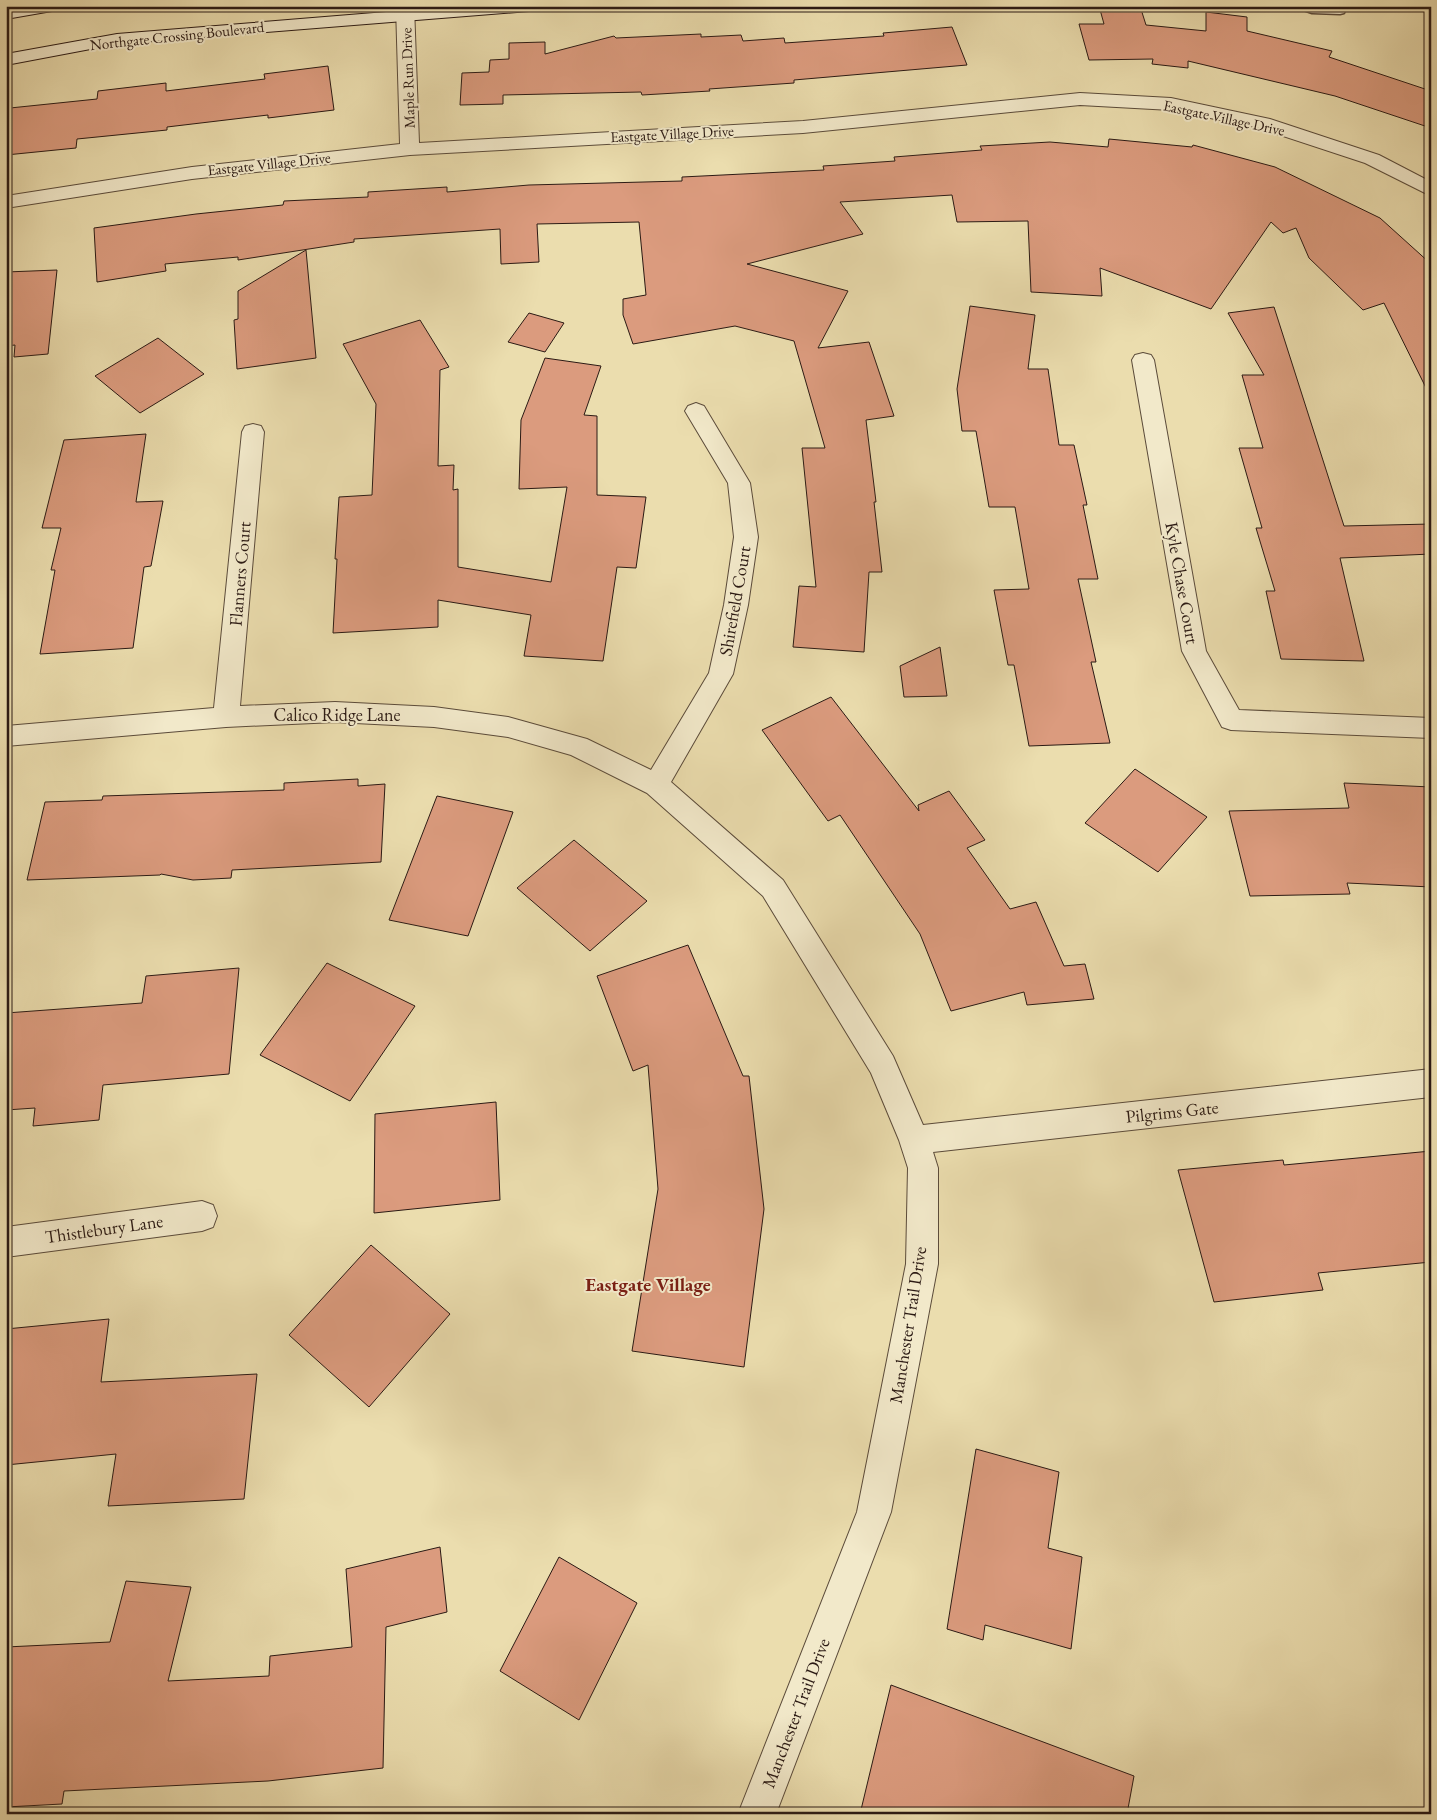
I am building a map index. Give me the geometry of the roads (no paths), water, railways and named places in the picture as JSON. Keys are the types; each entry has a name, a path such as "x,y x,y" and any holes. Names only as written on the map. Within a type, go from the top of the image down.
{"street":[{"path":"6,14 52,6"},
{"name":"Northgate Crossing Boulevard","path":"6,60 117,39 405,11 529,6"},
{"name":"Maple Run Drive","path":"405,11 410,149"},
{"name":"Eastgate Village Drive","path":"6,202 192,173 410,149 803,127 1080,99 1171,104 1263,124 1372,159 1431,190"},
{"name":"Kyle Chase Court","path":"1143,360 1194,651 1231,720 1431,728"},
{"name":"Shirefield Court","path":"656,785 721,674 736,605 746,537 739,483 696,411"},
{"name":"Flanners Court","path":"226,717 253,432"},
{"name":"Calico Ridge Lane","path":"6,736 226,717 335,712 434,717 508,727 578,746 656,785"},
{"name":"Manchester Trail Drive","path":"656,785 773,888 882,1065 914,1140 923,1168 922,1264 874,1512 757,1814"},
{"name":"Pilgrims Gate","path":"914,1140 1431,1084"},
{"name":"Thistlebury Lane","path":"6,1242 202,1216"}],"lane":[{"path":"1298,6 1312,10 1340,11 1342,6"}],"district":[{"name":"Eastgate Village","path":"648,1284"}]}
